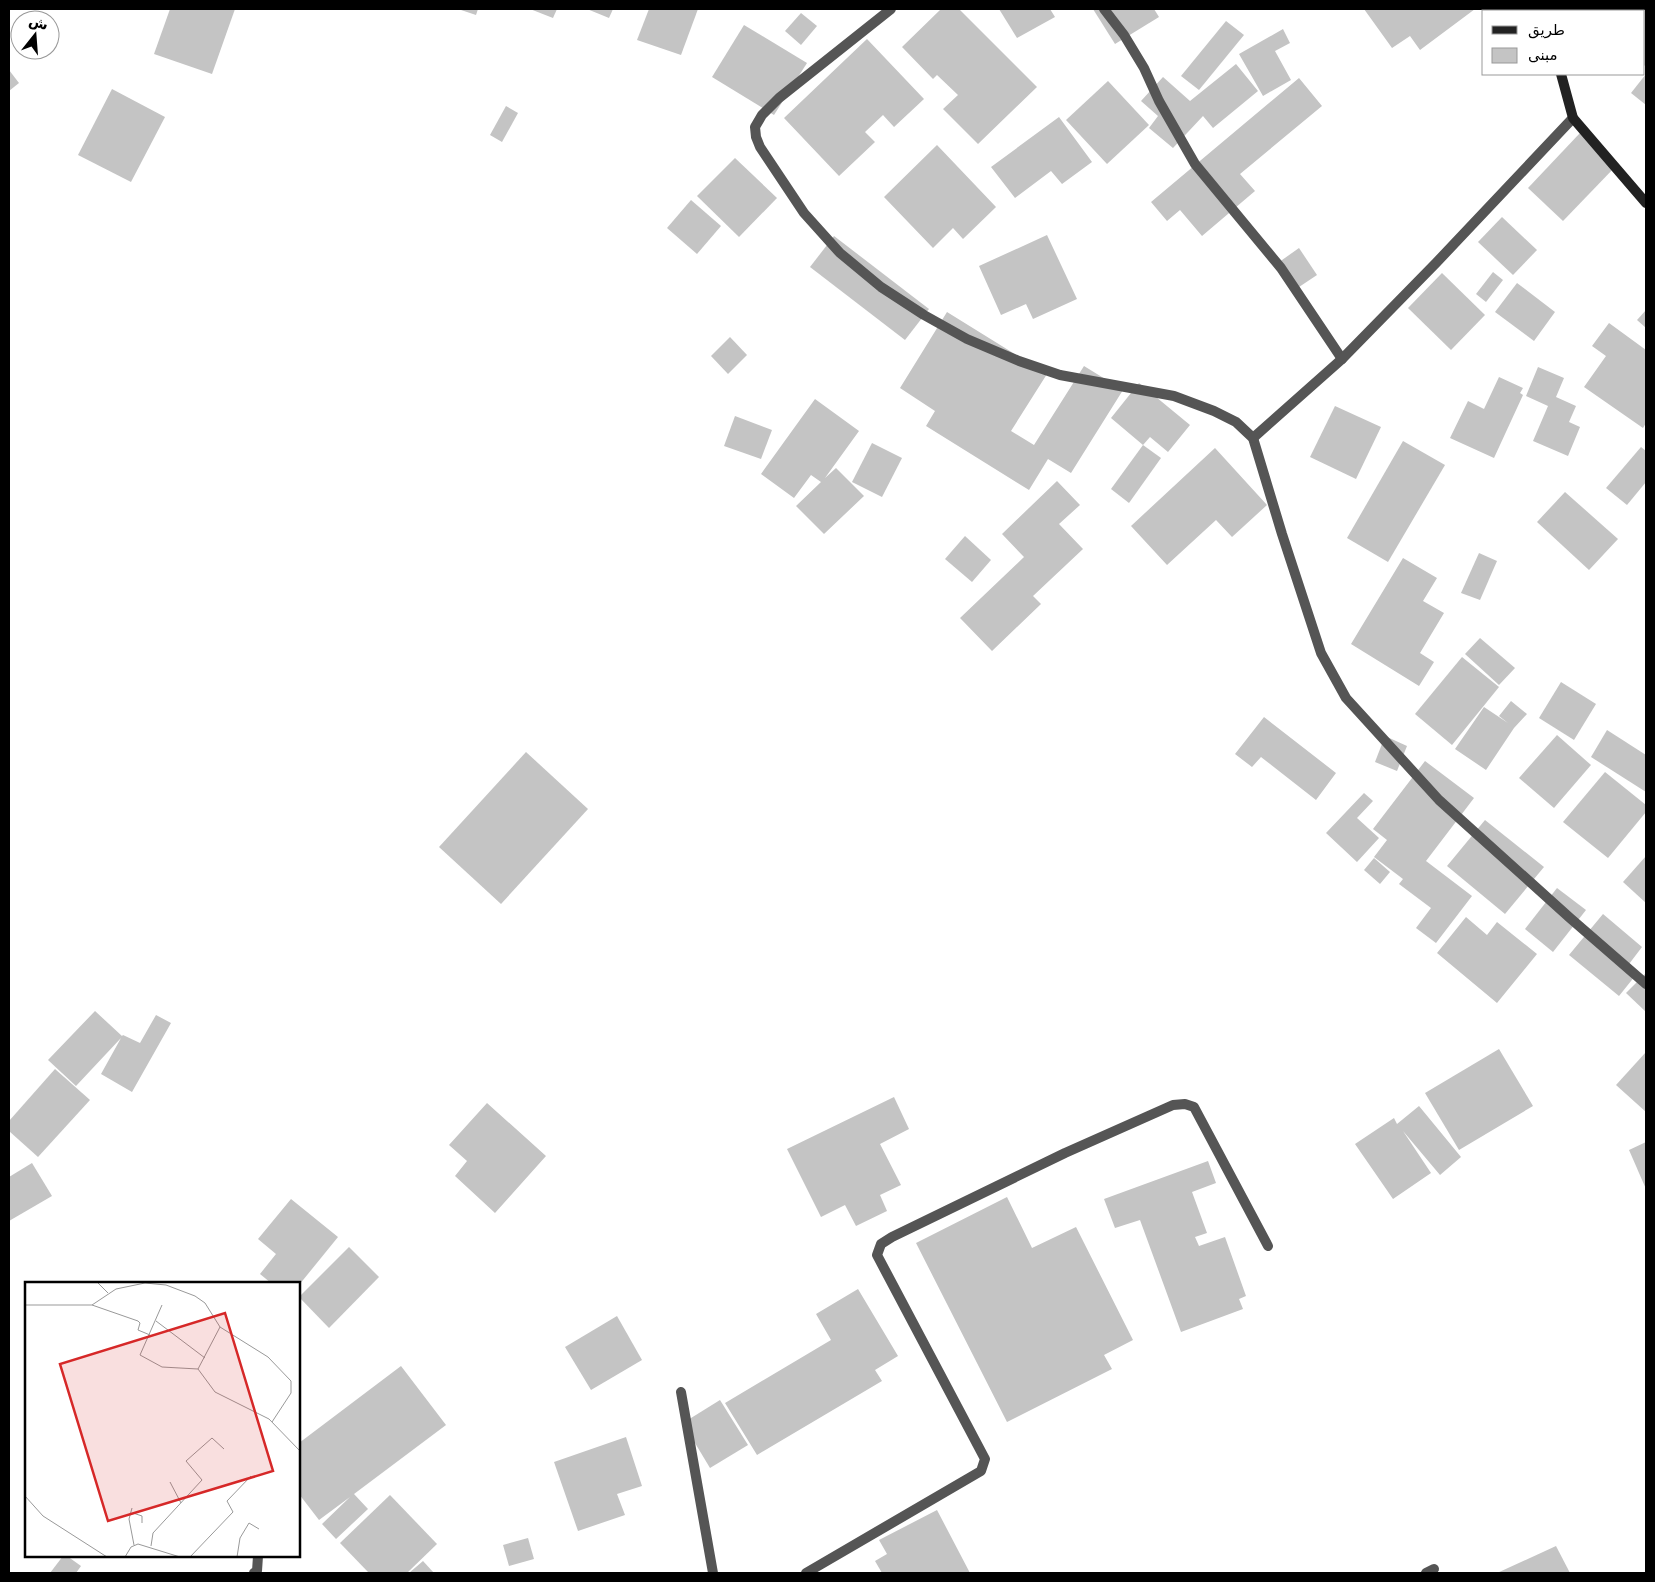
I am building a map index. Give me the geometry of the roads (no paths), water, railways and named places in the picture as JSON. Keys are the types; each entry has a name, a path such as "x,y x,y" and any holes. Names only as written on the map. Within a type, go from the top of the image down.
{"street":[{"path":"891,9 779,98 762,115 755,126 756,137 760,147 804,213 840,253 881,287 924,315 967,339 1019,361 1060,375 1174,396 1214,410 1236,422 1253,438 1321,652 1346,698 1440,800 1646,984"},
{"path":"1104,9 1124,35 1144,68 1159,101 1195,164 1281,268 1342,358"},
{"path":"1562,75 1573,118 1646,203"},
{"path":"1253,438 1342,358 1436,263 1573,118"},
{"path":"806,1573 981,1471 986,1458 877,1255 881,1244 1065,1153 1173,1105 1185,1104 1194,1107 1268,1246"},
{"path":"680,1392 713,1573"},
{"path":"257,1573 258,1557"}]}
